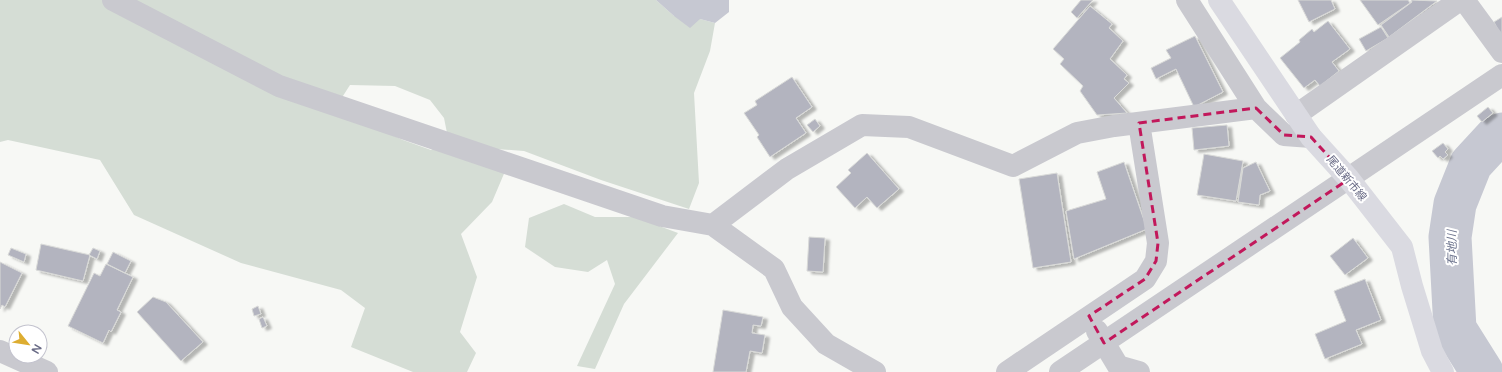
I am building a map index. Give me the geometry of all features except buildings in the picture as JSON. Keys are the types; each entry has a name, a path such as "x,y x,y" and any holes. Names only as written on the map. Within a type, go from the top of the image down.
{"main road":[{"name":"尾道新市線","path":"1219,0 1311,137 1349,179 1402,247 1412,286 1432,350 1443,372"}],"street":[{"path":"113,0 279,86 662,216 713,225 774,269 792,307 826,344 875,372"},
{"path":"1187,0 1256,108 1284,135 1311,137"},
{"path":"1296,115 1460,0"},
{"path":"1464,0 1502,52"},
{"path":"1060,372 1502,75"},
{"path":"713,225 787,168 862,125 909,127 1013,166 1077,133 1139,123 1256,108"},
{"path":"1007,372 1145,279 1156,262 1158,243 1139,123"},
{"path":"1088,316 1118,366 1139,372"},
{"path":"0,351 47,372"}],"highlighted area":[{"path":"1256,108 1284,135 1311,137 1349,179 1104,343 1089,316 1145,279 1156,261 1158,243 1139,123"}],"shaded area":[{"path":"0,0 656,0 674,16 700,19 715,23 710,51 694,93 699,183 689,209 601,180 524,151 496,149 447,133 444,118 430,100 395,86 350,85 341,99 354,118 403,140 431,150 445,142 506,169 492,202 461,234 477,277 460,332 476,353 467,372 413,372 351,347 365,308 341,290 241,263 134,215 100,160 8,140 0,142"},
{"path":"656,0 729,0 729,12 715,23 700,19 690,28"},
{"path":"564,204 595,217 635,217 678,233 624,304 595,369 577,366 615,284 607,260 588,272 555,267 525,247 529,218"}],"waterway":[{"name":"有地川","path":"1482,372 1455,329 1450,237 1455,204 1471,164 1495,138 1502,134"}]}
